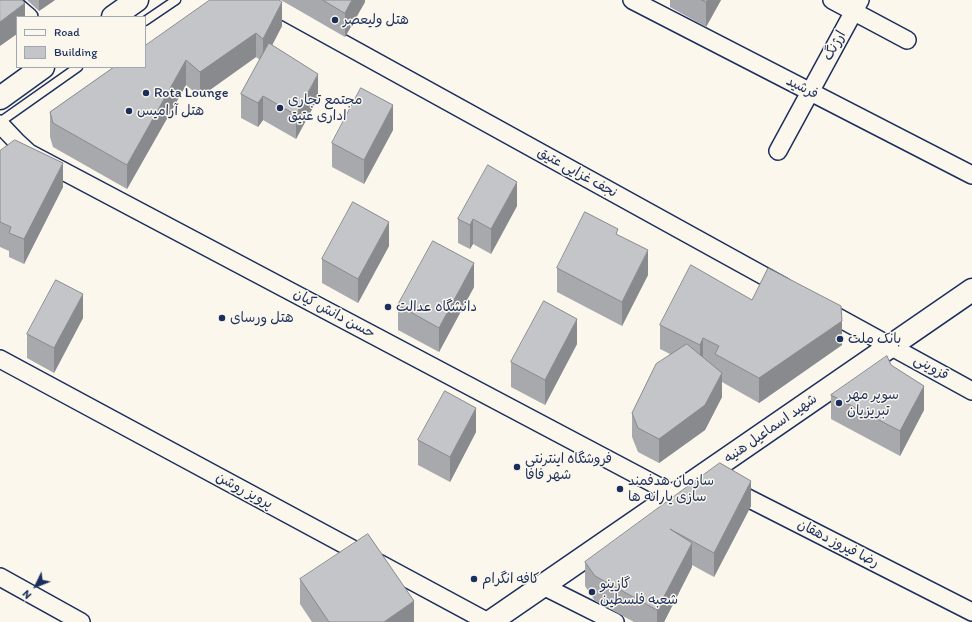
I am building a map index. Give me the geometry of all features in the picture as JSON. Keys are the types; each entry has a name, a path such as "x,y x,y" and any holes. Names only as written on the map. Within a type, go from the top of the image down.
{"main road":[{"path":"115,16 138,0"},
{"path":"0,98 42,68"},
{"name":"شهید اسماعیل هنیه","path":"489,622 972,290"}],"street":[{"path":"9,0 28,16"},
{"name":"نجف غزایی عتیق","path":"264,0 891,346"},
{"name":"فرشید","path":"632,0 972,175"},
{"path":"832,0 857,6 907,40"},
{"name":"ارژنگ","path":"778,151 857,6"},
{"name":"حسن دانش کیان","path":"0,123 29,153 675,495"},
{"name":"قزوینی","path":"891,346 972,391"},
{"name":"پرویز روشن","path":"0,360 489,622"},
{"name":"رضا فیروز دهقان","path":"703,475 972,612"},
{"path":"0,577 81,622"},
{"path":"543,586 615,622"}],"lane":[{"path":"146,20 176,0"},
{"path":"0,123 77,68"}],"building":[{"path":"0,0 21,0 25,3 0,22"},
{"path":"210,0 279,0 282,2 263,39 256,33 200,72 186,60 127,165 53,123 50,112 113,68 146,68 146,45"},
{"path":"323,0 352,0 345,13"},
{"path":"269,43 318,74 296,115 263,96 258,103 241,94"},
{"path":"361,88 393,105 364,160 332,143"},
{"path":"15,140 63,163 24,239 9,233 11,227 0,222 0,151"},
{"path":"488,165 517,182 491,229 473,219 470,225 458,219"},
{"path":"353,202 389,222 358,279 322,259"},
{"path":"585,212 618,229 616,234 648,250 622,302 557,268"},
{"path":"433,241 474,263 439,328 398,305"},
{"path":"691,265 752,300 768,268 841,306 842,321 759,378 715,354 719,346 703,338 700,345 660,325"},
{"path":"56,280 83,294 54,348 27,334"},
{"path":"544,301 577,319 545,380 511,362"},
{"path":"687,344 722,373 705,405 659,439 638,428 632,413 656,364"},
{"path":"887,356 891,365 924,386 900,431 831,395"},
{"path":"445,391 476,408 450,457 418,440"},
{"path":"720,463 751,481 714,553 670,529 692,543 657,610 595,576 585,562"},
{"path":"368,534 414,601 384,622 329,622 300,579"}],"place":[{"name":"هتل ولیعصر","path":"335,20"},
{"name":"Rota Lounge","path":"146,93"},
{"name":"مجتمع تجاری اداری عتیق","path":"280,108"},
{"name":"هتل آرامیس","path":"129,111"},
{"name":"دانشگاه عدالت","path":"388,307"},
{"name":"هتل ورسای","path":"222,318"},
{"name":"بانک ملت","path":"840,339"},
{"name":"سوپر مهر تبریزیان","path":"839,403"},
{"name":"فروشگاه اینترنتی شهر فافا","path":"517,467"},
{"name":"سازمان هدفمند سازی یارانه ها","path":"620,489"},
{"name":"کافه انگرام","path":"474,579"},
{"name":"گازینو شعبه فلسطین","path":"592,592"}]}
